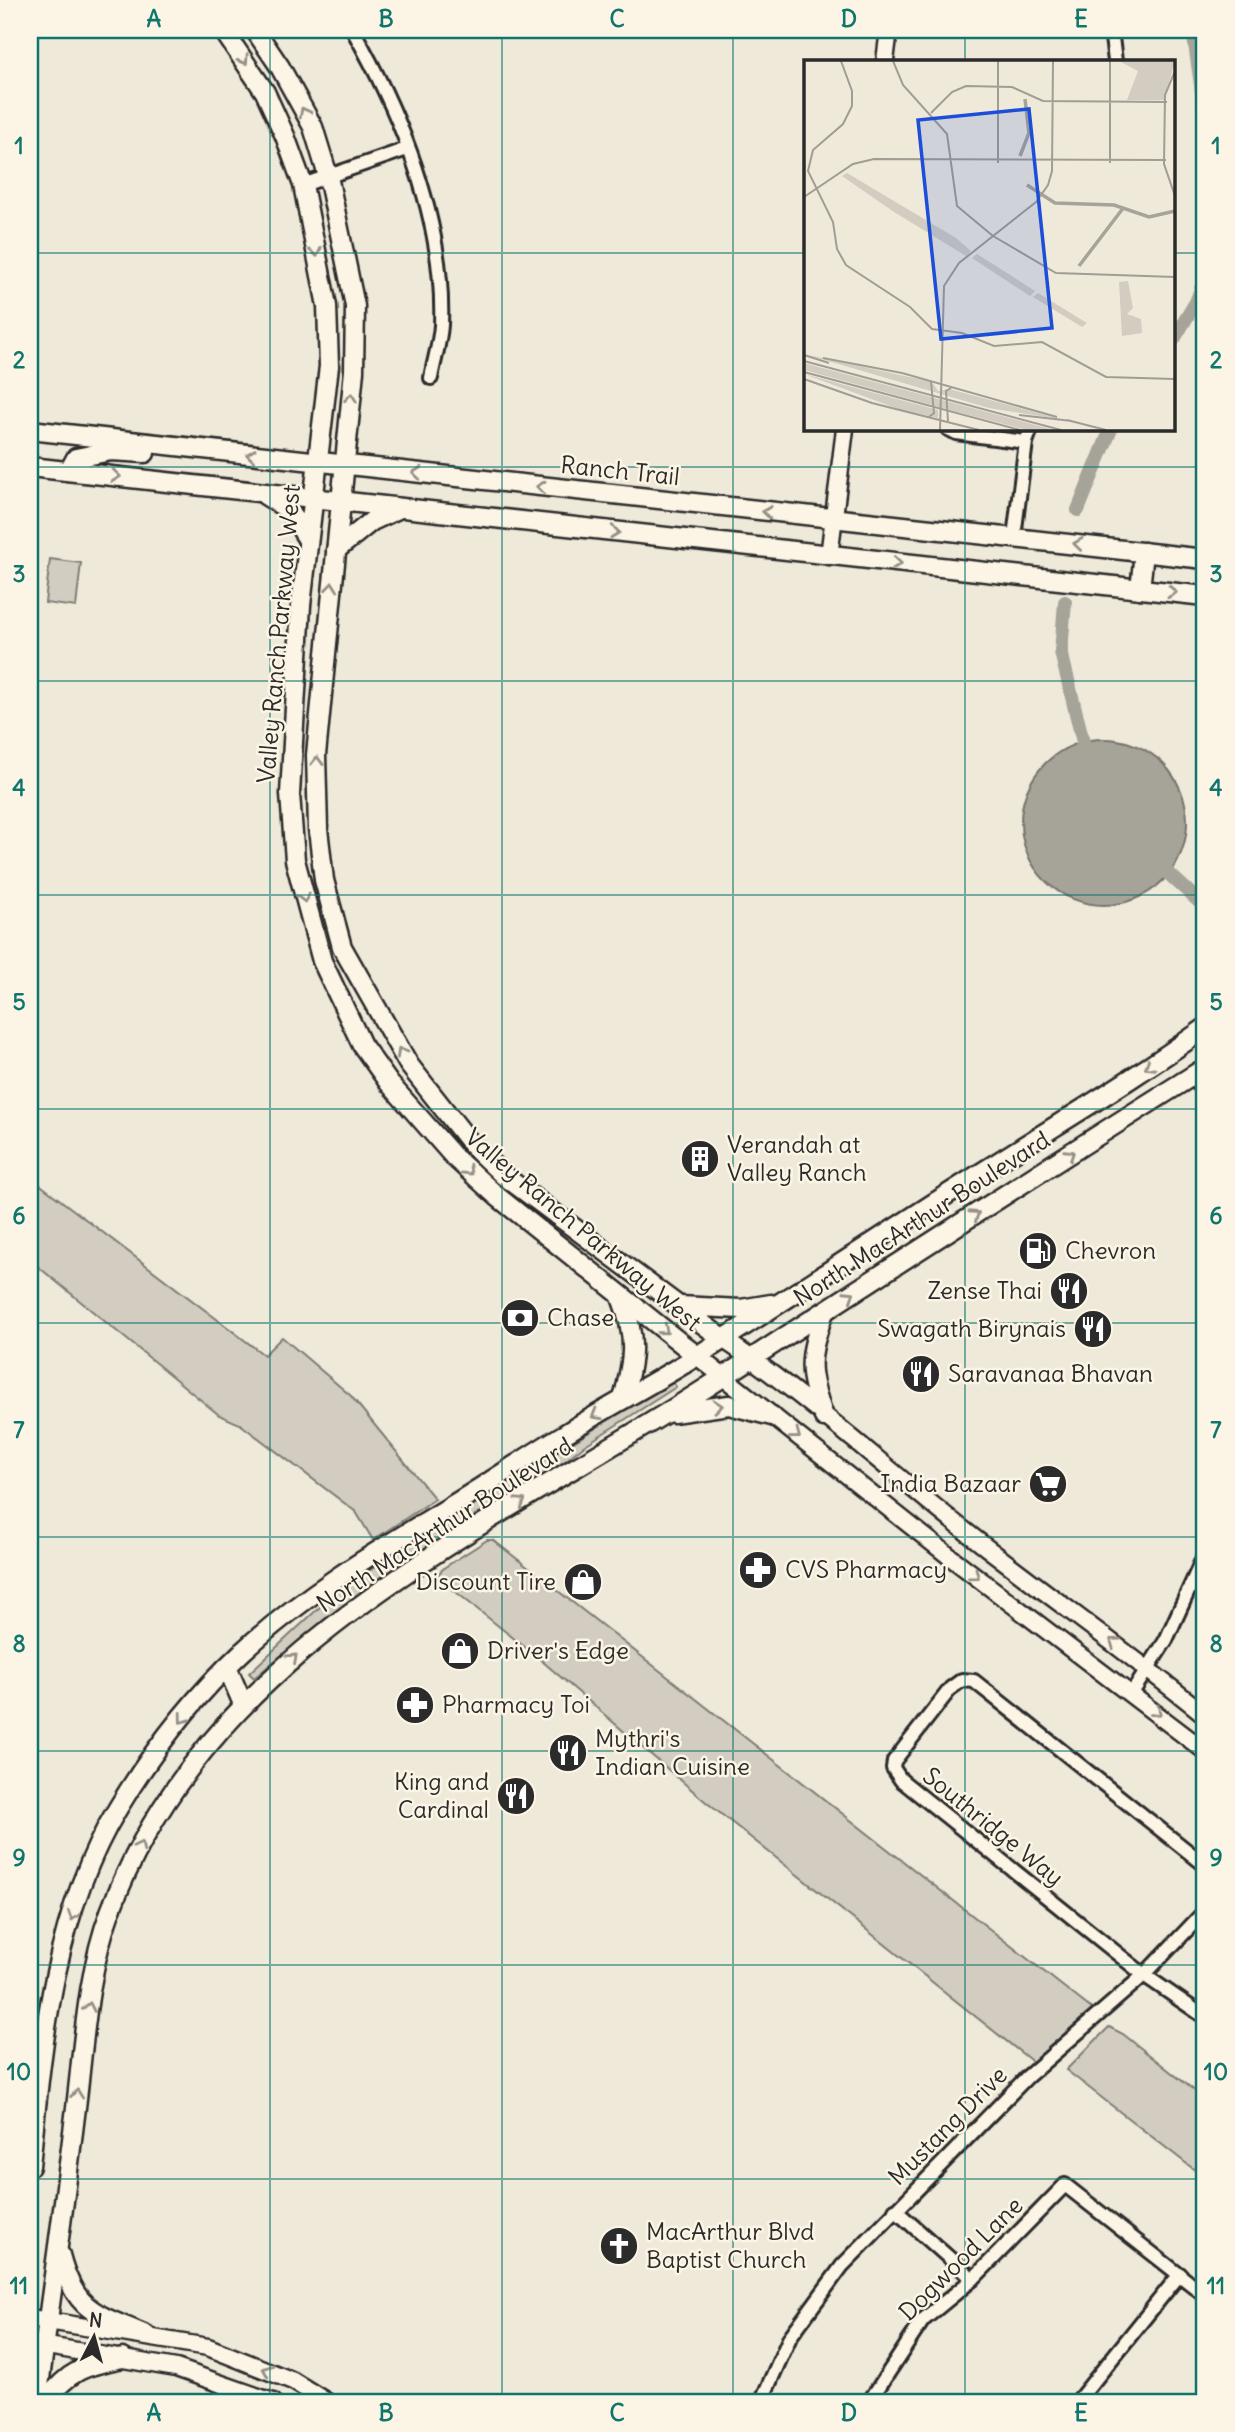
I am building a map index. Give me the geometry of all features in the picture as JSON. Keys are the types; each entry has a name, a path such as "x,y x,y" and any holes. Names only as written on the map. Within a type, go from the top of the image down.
{"main road":[{"name":"Valley Ranch Parkway West","path":"223,30 265,92 303,185 327,306 329,366 308,540 291,745 290,794 295,860 307,911 331,985 362,1045 389,1083 481,1183 697,1356"},
{"name":"Valley Ranch Parkway West","path":"255,30 280,67 313,127 328,176 355,306 354,371 316,755 318,829 324,880 342,947 409,1065 472,1145 503,1175 723,1339"},
{"name":"Ranch Trail","path":"30,430 1205,559"},
{"path":"69,471 76,458 111,451 152,454 190,447"},
{"path":"30,467 1205,596"},
{"path":"258,492 289,510 308,540"},
{"path":"336,550 372,521 401,508"},
{"path":"1140,589 1144,552"},
{"path":"293,831 318,829"},
{"name":"North MacArthur Boulevard","path":"30,2166 44,2025 62,1945 84,1884 116,1810 208,1687 227,1667 287,1613 362,1561 697,1356 997,1162 1066,1122 1205,1028"},
{"name":"North MacArthur Boulevard","path":"37,2402 39,2319 57,2246 83,2034 110,1913 139,1847 163,1806 243,1704 303,1648 373,1596 723,1377 1198,1072"},
{"path":"422,1121 442,1107"},
{"path":"997,1162 1013,1191"},
{"path":"620,1294 633,1332 634,1352 623,1399"},
{"path":"680,1307 741,1310 778,1303"},
{"path":"824,1312 810,1357 814,1387 824,1417"},
{"path":"663,1415 729,1405 772,1416"},
{"path":"227,1667 243,1704"},
{"path":"208,1687 243,1704"},
{"path":"57,2246 68,2286 88,2310 146,2335"},
{"path":"45,2402 57,2386 79,2368 123,2358"}],"street":[{"path":"353,30 376,70 423,194 437,259 441,326 431,378"},
{"path":"885,60 889,30"},
{"path":"1111,30 1115,60"},
{"path":"303,185 407,149"},
{"path":"829,556 845,430"},
{"path":"950,430 1026,442"},
{"path":"1014,537 1026,442 1031,430"},
{"path":"1198,1072 1205,1091"},
{"path":"723,1339 751,1358 970,1534 1205,1715"},
{"path":"697,1356 949,1556 1205,1751"},
{"path":"949,1556 970,1534"},
{"path":"1132,1693 1166,1640 1205,1553"},
{"name":"Southridge Way","path":"1205,1865 974,1681 962,1680 951,1688 896,1754 893,1768 901,1780 1144,1975 1205,2017"},
{"name":"Mustang Drive","path":"761,2402 790,2337 811,2305 895,2210 1027,2077 1144,1975 1205,1911"},
{"name":"Dogwood Lane","path":"869,2402 923,2320 973,2278 1065,2185 1180,2274"},
{"path":"895,2210 973,2278"},
{"path":"1077,2402 1180,2274 1205,2295"},
{"path":"39,2319 146,2335 229,2354 293,2381 327,2402"},
{"path":"37,2344 123,2358 201,2375 273,2402"}],"shaded area":[{"path":"50,559 81,563 76,607 45,603"},
{"path":"1104,739 1136,745 1163,763 1181,790 1187,822 1181,854 1163,881 1136,899 1104,905 1072,899 1045,881 1027,854 1021,822 1027,790 1045,763 1072,745"},
{"path":"30,1177 264,1355 282,1337 351,1396 435,1499 373,1540 356,1512 240,1424 219,1415 30,1260"},
{"path":"672,1380 676,1387 582,1447 543,1479 330,1615 254,1678 249,1673 337,1591"},
{"path":"487,1540 493,1540 1093,2010 1034,2063 706,1802 542,1661 436,1576 445,1567"},
{"path":"1109,2027 1123,2034 1205,2099 1205,2178 1066,2070"}],"waterway":[{"path":"1193,30 1205,113"},
{"path":"1176,336 1196,302 1205,279"},
{"path":"1078,510 1111,430"},
{"path":"1065,602 1061,652 1087,758"},
{"path":"1156,862 1205,907"}],"place":[{"name":"Verandah at Valley Ranch","path":"700,1159"},
{"name":"Chevron","path":"1038,1251"},
{"name":"Zense Thai","path":"1069,1291"},
{"name":"Chase","path":"520,1318"},
{"name":"Swagath Birynais","path":"1093,1329"},
{"name":"Saravanaa Bhavan","path":"921,1374"},
{"name":"India Bazaar","path":"1048,1484"},
{"name":"CVS Pharmacy","path":"758,1570"},
{"name":"Discount Tire","path":"583,1582"},
{"name":"Driver's Edge","path":"460,1651"},
{"name":"Pharmacy Toi","path":"415,1705"},
{"name":"Mythri's Indian Cuisine","path":"568,1753"},
{"name":"King and Cardinal","path":"516,1796"},
{"name":"MacArthur Blvd Baptist Church","path":"619,2246"}]}
